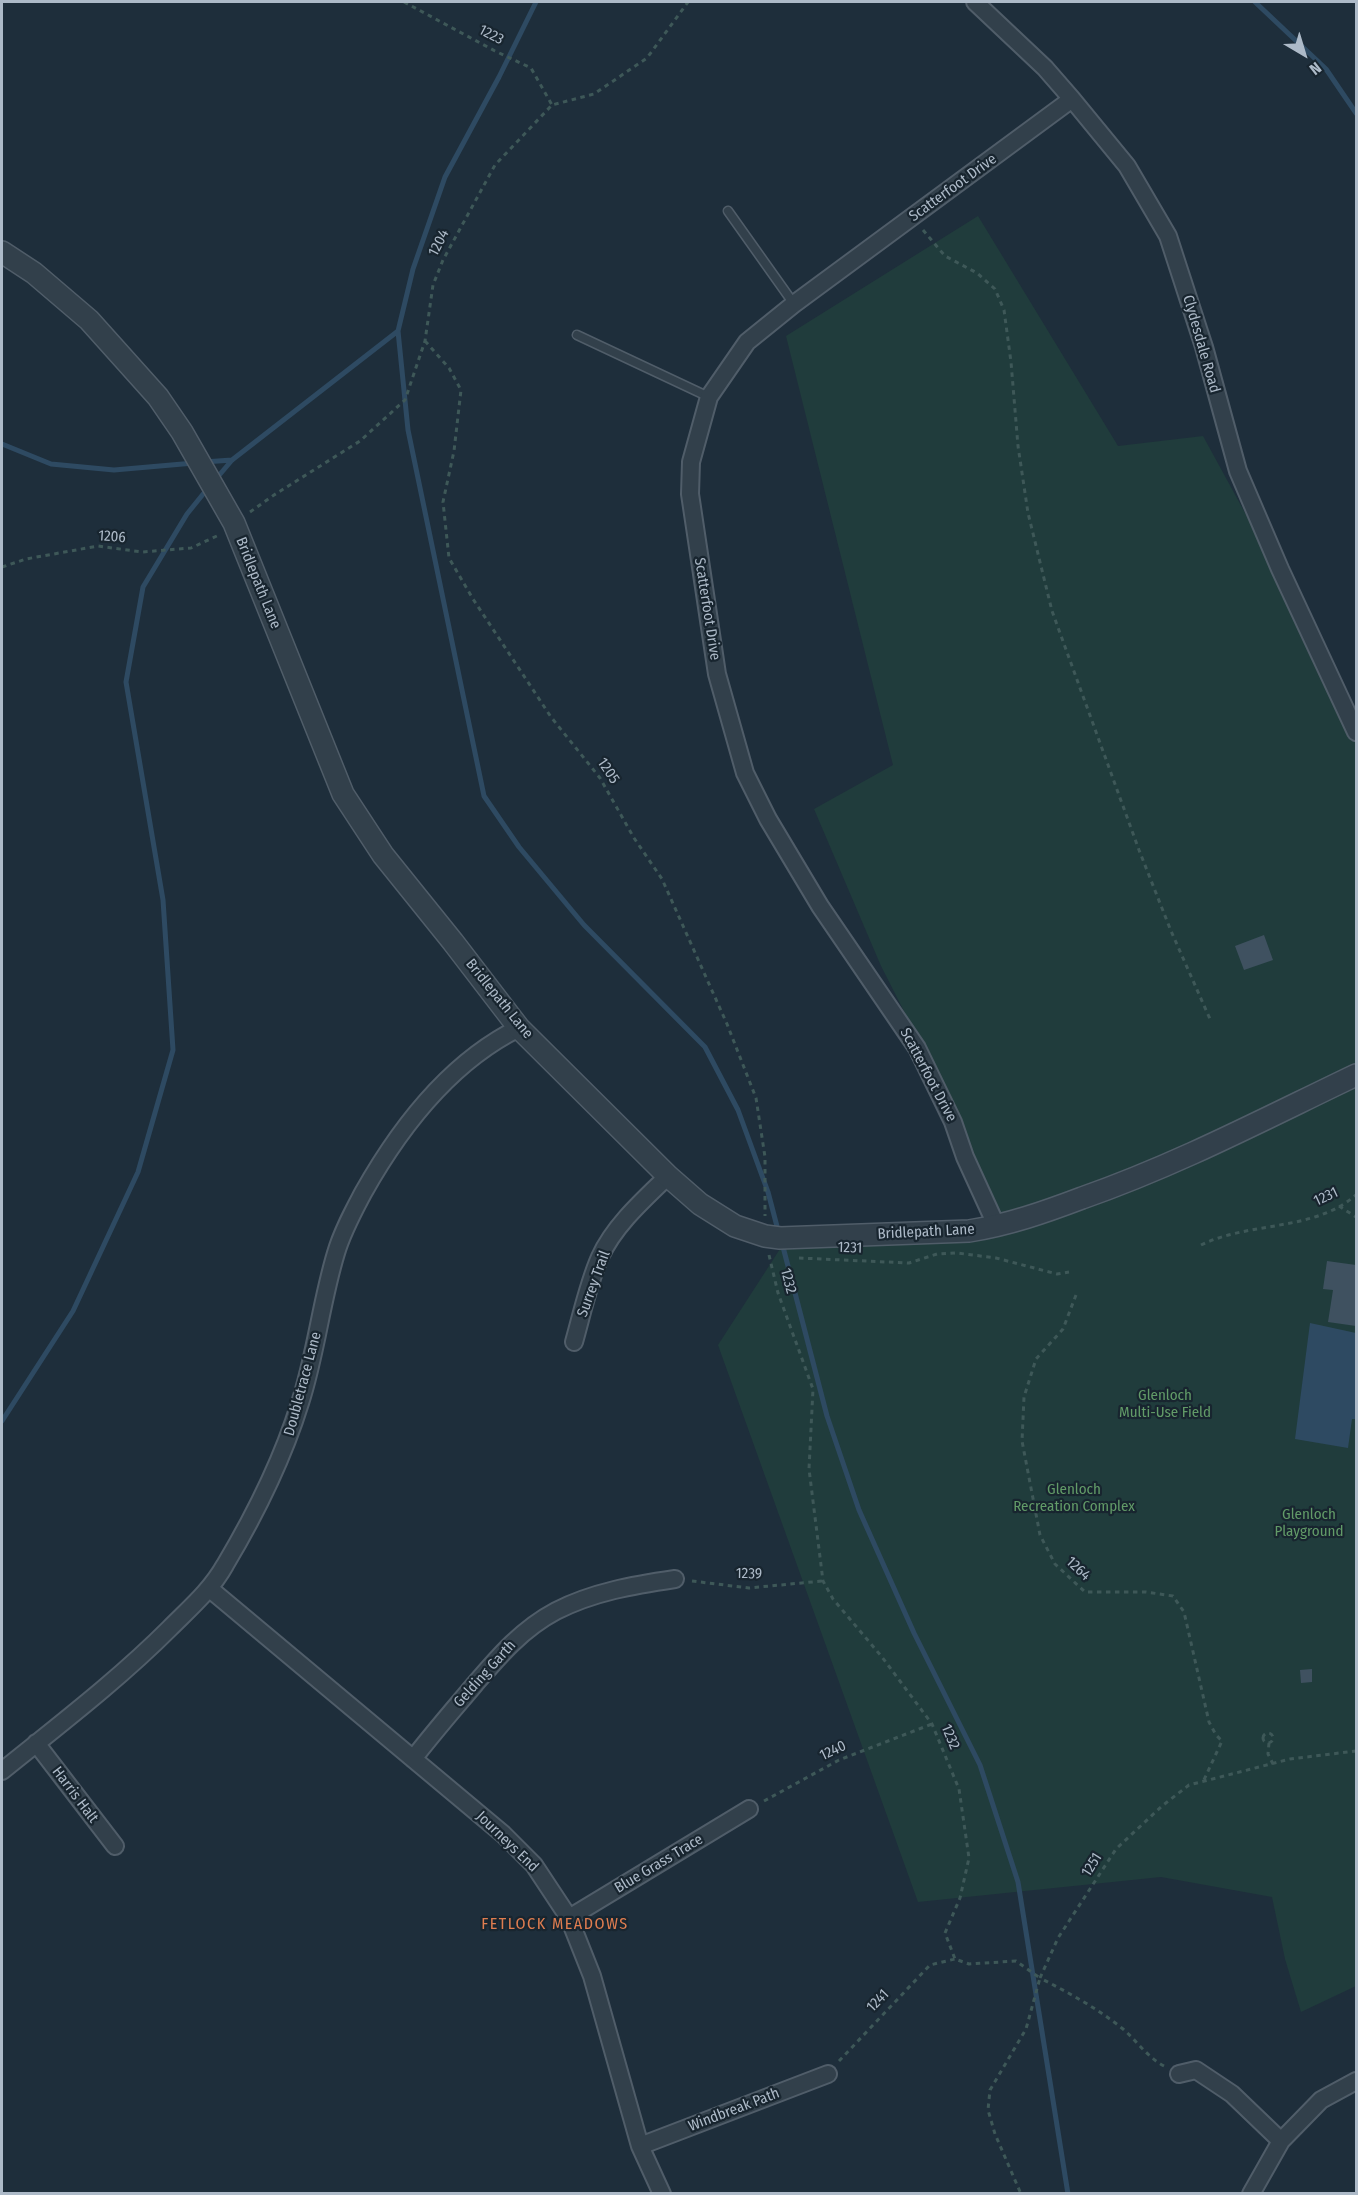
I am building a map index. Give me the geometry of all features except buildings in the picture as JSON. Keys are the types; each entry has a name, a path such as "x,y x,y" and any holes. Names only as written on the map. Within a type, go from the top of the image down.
{"street":[{"name":"Clydesdale Road","path":"975,2 1045,68 1072,99 1127,166 1168,236 1204,347 1238,471 1280,569 1356,732"},
{"name":"Scatterfoot Drive","path":"997,1227 965,1157 953,1122 917,1048 820,906 768,819 745,773 717,674 690,494 691,462 709,397 747,342 794,304 1072,99"},
{"name":"Bridlepath Lane","path":"2,252 34,273 89,320 152,390 182,432 234,523 343,794 383,855 519,1028 668,1176 700,1204 735,1226 779,1242 969,1231 997,1227 1129,1182 1356,1075"},
{"name":"Doubletrace Lane","path":"2,1771 138,1660 210,1589 262,1499 284,1451 301,1401 336,1251 353,1212 378,1166 408,1123 443,1084 483,1050 519,1028"},
{"name":"Surrey Trail","path":"574,1342 600,1257 617,1230 668,1176"},
{"name":"Gelding Garth","path":"413,1759 512,1642 540,1621 556,1611 608,1592 634,1585 675,1579"},
{"name":"Journeys End","path":"210,1589 503,1834 534,1865 568,1918 592,1976 640,2146 662,2193"},
{"name":"Harris Halt","path":"36,1743 115,1846"},
{"name":"Blue Grass Trace","path":"568,1918 749,1809"},
{"path":"1179,2074 1196,2070 1232,2094 1281,2141"},
{"name":"Windbreak Path","path":"640,2146 828,2074"},
{"path":"1251,2193 1281,2141 1321,2100 1356,2081"}],"lane":[{"path":"728,211 794,304"},
{"path":"578,335 709,397"}],"path":[{"name":"1223","path":"404,2 531,68 552,105"},
{"path":"552,105 594,94 647,58 688,2"},
{"name":"1204","path":"246,515 360,441 405,400 425,341 433,285 443,260 495,165 552,105"},
{"path":"909,220 923,231 945,256 977,273 995,289 1004,310 1018,446 1028,513 1052,611 1139,850 1171,931 1210,1019"},
{"name":"1205","path":"425,341 449,368 461,390 454,451 443,502 449,558 551,717 600,778 634,838 662,879 728,1024 756,1098 779,1242"},
{"name":"1206","path":"2,567 26,559 98,546 142,552 191,548 220,534"},
{"name":"1231","path":"1201,1245 1217,1237 1300,1221 1339,1206 1356,1195"},
{"path":"1339,1206 1356,1217"},
{"path":"770,1257 779,1242"},
{"name":"1232","path":"779,1242 770,1257 778,1293 813,1389 809,1468 823,1581 833,1599 860,1628 932,1724 959,1789 969,1858 960,1898 945,1933 955,1959"},
{"name":"1231","path":"798,1258 909,1263 937,1254 957,1253 996,1258 1056,1274 1069,1272"},
{"name":"1264","path":"1076,1295 1063,1329 1036,1359 1023,1397 1022,1441 1040,1535 1055,1564 1085,1592 1146,1592 1173,1596 1184,1612 1209,1722 1222,1741 1203,1782"},
{"name":"1239","path":"675,1579 749,1588 823,1581"},
{"name":"1240","path":"749,1809 839,1760 932,1724"},
{"path":"1269,1742 1268,1754 1273,1764"},
{"name":"1251","path":"1040,1978 1058,1938 1116,1849 1162,1806 1189,1785 1290,1759 1356,1752"},
{"path":"955,1959 969,1964 1016,1961 1040,1978 1078,1998 1123,2030 1155,2061 1179,2074"},
{"name":"1241","path":"828,2074 873,2022 930,1965 955,1959"},
{"path":"1021,2193 994,2134 988,2110 990,2090 1026,2029 1040,1978"}],"green space":[{"name":"Glenloch Recreation Complex","path":"978,216 1118,446 1203,436 1356,716 1356,1986 1301,2012 1285,1959 1272,1897 1161,1877 918,1902 718,1345 789,1235 979,1231 994,1205 955,1111 881,966 814,809 893,765 786,336"}],"water":[{"path":"1310,1323 1356,1333 1356,1419 1352,1419 1348,1448 1295,1439"}],"waterway":[{"path":"536,2 445,177 413,269 398,331 408,430 484,796 519,847 584,925 705,1047 738,1110 768,1192 779,1234"},
{"path":"1255,2 1326,69 1356,113"},
{"path":"216,479 232,460 398,331"},
{"path":"2,444 51,464 114,470 194,463"},
{"path":"204,462 232,460"},
{"path":"2,1421 73,1311 138,1172 173,1050 163,900 126,682 143,587 187,514 208,488"},
{"path":"782,1243 827,1416 859,1510 914,1633 980,1765 1018,1882 1068,2194"}],"district":[{"name":"FETLOCK MEADOWS","path":"555,1925"}],"park label":[{"name":"Glenloch Multi-Use Field","path":"1165,1404"},
{"name":"Glenloch Playground","path":"1309,1524"}]}
